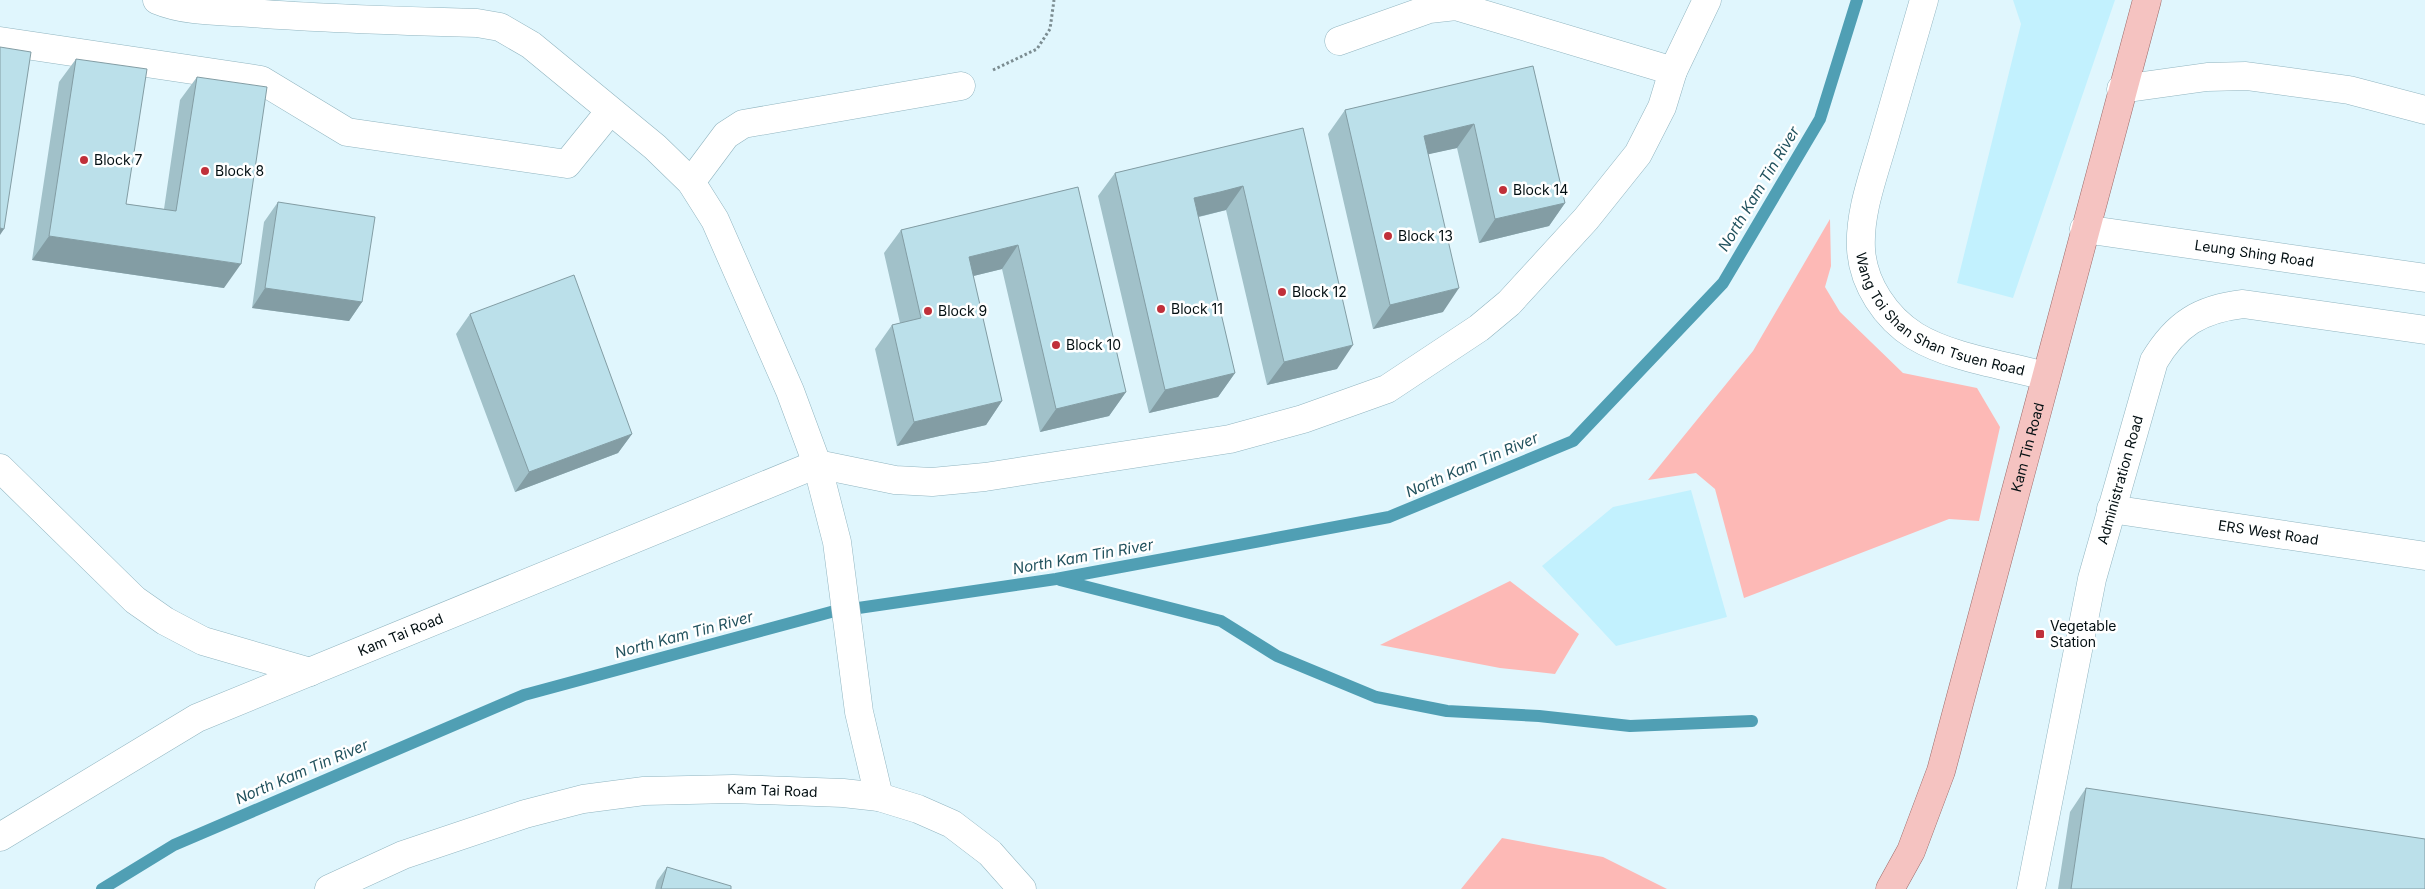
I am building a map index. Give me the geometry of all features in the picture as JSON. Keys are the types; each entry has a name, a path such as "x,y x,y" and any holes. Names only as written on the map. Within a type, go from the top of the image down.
{"main road":[{"name":"Kam Tin Road","path":"1890,889 1911,851 1940,771 2121,89 2147,0"}],"street":[{"path":"157,0 184,8 315,9 476,23 500,27 531,45 655,147 691,182 704,199 718,228 790,391 817,464 837,542 859,712 879,796"},
{"path":"817,464 895,480 932,482 985,477 1230,439 1303,419 1387,389 1479,328 1508,302 1586,219 1638,154 1662,107 1674,71 1708,0"},
{"name":"Wang Toi Shan Shan Tsuen Road","path":"1924,0 1866,201 1861,250 1866,273 1884,309 1900,325 1916,337 1954,352 2045,376"},
{"path":"1339,41 1429,9 1456,6 1674,71"},
{"path":"0,42 261,80 347,132 567,164 610,111"},
{"path":"2121,89 2207,77 2246,76 2349,90 2425,110"},
{"path":"691,182 726,135 742,124 961,86"},
{"name":"Leung Shing Road","path":"2084,229 2425,278"},
{"name":"Administration Road","path":"2031,889 2092,579 2154,361 2165,342 2181,326 2200,314 2221,307 2243,304 2425,330"},
{"name":"Kam Tai Road","path":"0,837 197,718 817,464"},
{"path":"0,468 135,600 165,621 203,641 310,672"},
{"name":"ERS West Road","path":"2111,509 2425,556"},
{"name":"Kam Tai Road","path":"329,889 403,855 525,814 583,799 644,791 733,789 879,796 918,809 952,824 990,853 1022,889"}],"path":[{"path":"961,86 1037,49 1050,29 1054,0"}],"shaded area":[{"path":"2013,0 2115,0 2013,298 1957,283 2021,24"},
{"path":"1830,219 1831,266 1825,287 1840,312 1903,373 1977,388 2000,427 1979,521 1949,519 1744,598 1715,489 1696,473 1648,480 1753,351"},
{"path":"1691,490 1727,617 1616,646 1542,566 1613,507"},
{"path":"1510,581 1579,634 1555,674 1500,668 1380,645"},
{"path":"1502,838 1603,857 1667,889 1461,889"}],"building":[{"path":"0,47 31,52 4,229 0,228"},
{"path":"76,59 147,69 126,204 176,211 197,77 267,87 241,264 49,236"},
{"path":"1533,66 1565,203 1495,219 1474,124 1424,136 1459,288 1390,305 1345,110"},
{"path":"1303,128 1353,345 1284,362 1243,186 1194,198 1235,373 1165,390 1115,173"},
{"path":"1078,187 1126,392 1056,409 1018,245 969,257 1002,401 914,422 892,325 921,318 901,230"},
{"path":"278,202 375,217 362,302 265,288"},
{"path":"574,275 632,434 529,472 470,314"},
{"path":"2086,788 2425,839 2425,889 2071,889"},
{"path":"667,867 731,886 731,889 661,889"}],"waterway":[{"name":"North Kam Tin River","path":"102,889 174,845 524,695 831,612 1056,579 1389,517 1573,441 1723,283 1820,119 1857,0"},
{"path":"1060,580 1221,621 1277,656 1376,697 1447,711 1539,716 1630,726 1752,721"}],"place":[{"name":"Block 7","path":"84,160"},
{"name":"Block 8","path":"205,171"},
{"name":"Block 14","path":"1503,190"},
{"name":"Block 13","path":"1388,236"},
{"name":"Block 12","path":"1282,292"},
{"name":"Block 11","path":"1161,309"},
{"name":"Block 9","path":"928,311"},
{"name":"Block 10","path":"1056,345"},
{"name":"Vegetable Station","path":"2040,634"}]}
